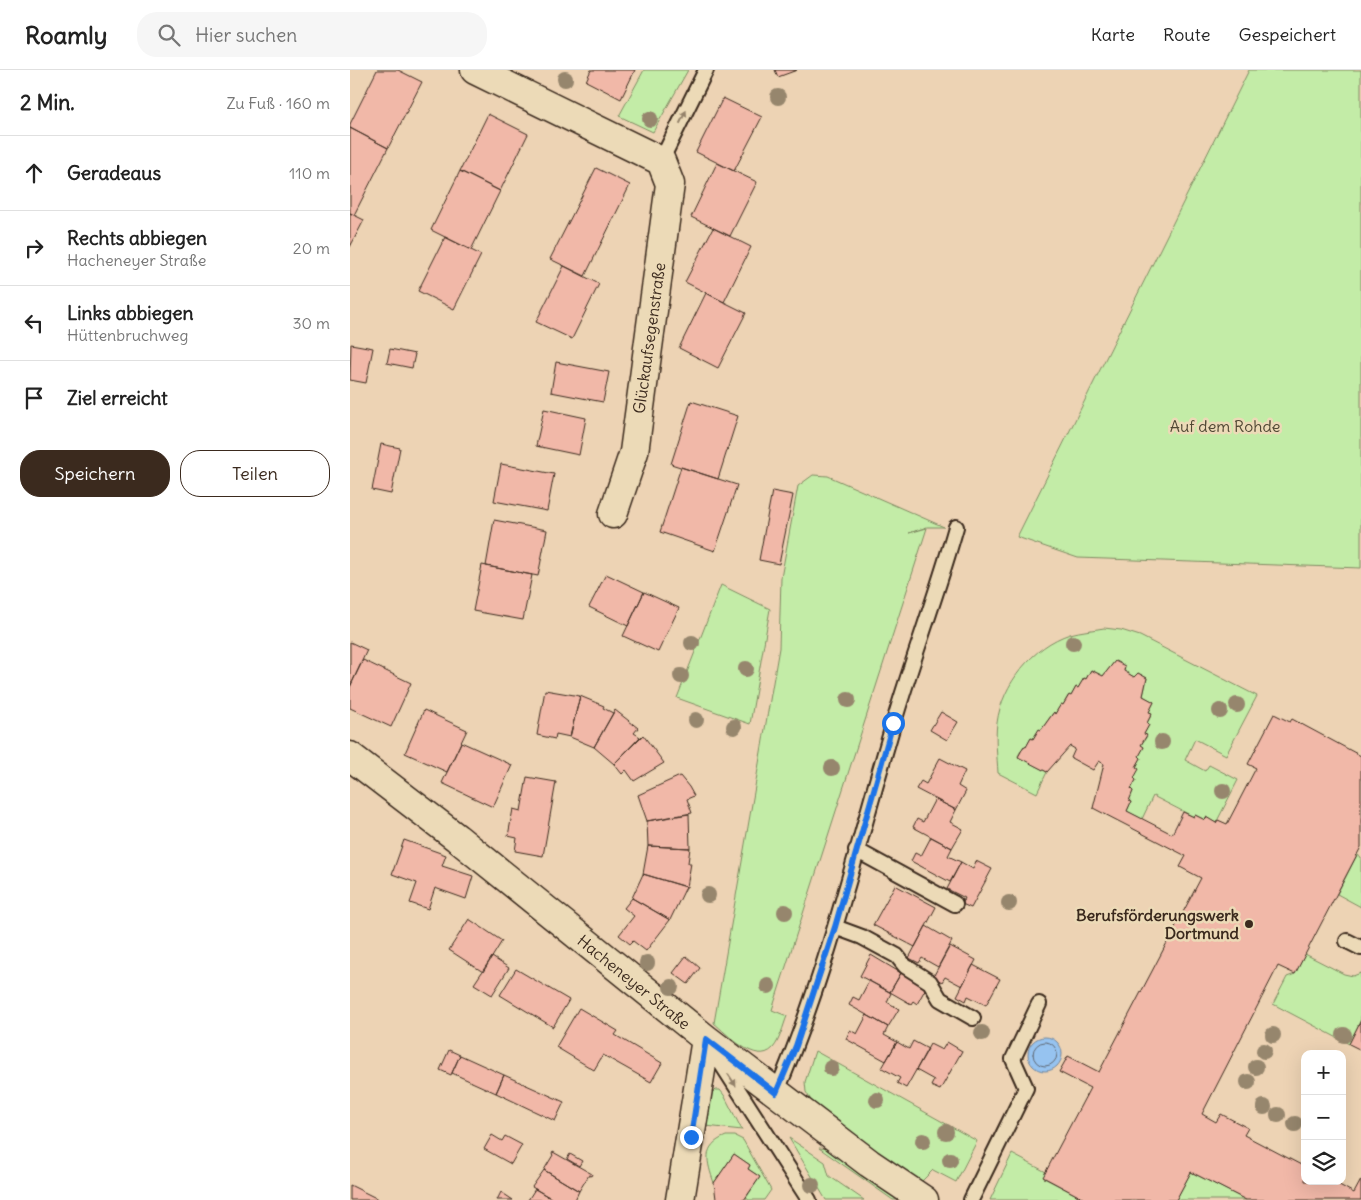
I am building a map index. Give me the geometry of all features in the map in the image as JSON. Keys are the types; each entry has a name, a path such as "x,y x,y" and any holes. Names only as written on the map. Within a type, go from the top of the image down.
{"street":[{"path":"475,70 661,161"},
{"name":"Glückaufsegenstraße","path":"613,514 634,452 670,184 661,161"},
{"name":"Hacheneyer Straße","path":"350,756 457,838 706,1039 869,1163 924,1200"},
{"path":"680,1200 706,1039"}],"lane":[{"path":"661,161 706,70"},
{"path":"776,1093 796,1046 835,927 893,723 956,527"},
{"path":"856,850 956,904"},
{"path":"835,927 862,937 897,956 905,966 930,982 940,999 973,1018"},
{"path":"1348,941 1361,948"},
{"path":"972,1200 1026,1088 1013,1060 1039,1004"},
{"path":"706,1039 809,1200"}],"green space":[{"path":"644,70 688,70 653,132 619,116"},
{"name":"Auf dem Rohde","path":"1249,70 1361,70 1361,568 1078,558 1017,537"},
{"path":"813,475 828,476 944,527 927,527 909,533 927,528 772,1010 787,1016 773,1048 766,1053 758,1053 750,1051 733,1040 714,1023 779,648 781,578 798,486"},
{"path":"721,585 770,609 750,724 677,698"},
{"path":"1104,628 1121,630 1140,636 1257,696 1226,755 1195,739 1185,760 1205,771 1209,765 1238,780 1216,823 1207,818 1205,820 1195,815 1194,817 1153,796 1142,819 1127,811 1133,791 1131,789 1136,780 1134,778 1136,767 1144,747 1141,745 1147,736 1144,734 1152,714 1149,712 1154,702 1143,696 1147,678 1138,673 1134,677 1124,671 1115,661 1103,676 1091,670 1086,679 1084,678 1071,696 1068,696 1055,714 1053,713 1041,730 1033,739 1031,738 1026,747 1023,747 1018,756 1047,772 1037,793 998,773 996,735 1000,708 1005,694 1022,668 1044,647 1056,640 1074,633"},
{"path":"1357,855 1361,857 1361,907 1337,894"},
{"path":"1305,954 1344,974 1353,976 1361,973 1361,1020 1349,1044 1273,1004 1287,977 1295,974"},
{"path":"815,1051 977,1141 956,1182 933,1170 920,1183 821,1112 806,1092 805,1082"},
{"path":"715,1090 720,1090 724,1095 742,1130 706,1126 712,1093"},
{"path":"726,1136 735,1136 743,1140 771,1190 764,1200 749,1200 746,1198 760,1177 748,1169 750,1165 734,1154 714,1183 708,1162 709,1150 718,1140"},
{"path":"789,1138 825,1162 829,1176 864,1200 826,1200"},
{"path":"819,1148 832,1149 902,1200 893,1200"},
{"path":"1012,1154 1046,1172 1044,1178 1086,1200 990,1200"},
{"path":"1191,1172 1246,1200 1176,1200"}],"water":[{"path":"1045,1037 1057,1042 1062,1054 1057,1066 1045,1071 1033,1066 1028,1054 1033,1042"}],"building":[{"path":"377,70 398,70 422,82 388,148 350,128 350,124"},
{"path":"591,70 635,70 621,99 586,81"},
{"path":"775,70 797,70 778,77"},
{"path":"723,98 762,117 734,171 696,152"},
{"path":"488,114 528,134 500,191 460,171"},
{"path":"350,128 388,148 354,215 350,213"},
{"path":"717,163 757,182 730,236 691,217"},
{"path":"596,168 630,185 585,276 550,259"},
{"path":"460,171 500,191 471,250 431,230"},
{"path":"350,213 364,220 350,247"},
{"path":"713,228 751,247 724,302 685,282"},
{"path":"445,237 481,255 454,309 418,291"},
{"path":"564,266 599,284 572,339 536,322"},
{"path":"706,293 746,313 718,368 679,348"},
{"path":"351,344 373,348 366,383 350,380"},
{"path":"390,349 415,354 412,368 387,363"},
{"path":"556,362 609,372 603,402 551,392"},
{"path":"691,401 738,416 718,479 671,464"},
{"path":"544,409 586,418 579,455 536,446"},
{"path":"381,444 400,448 391,494 372,490"},
{"path":"501,464 554,474 547,511 494,501"},
{"path":"681,467 737,485 715,551 660,532"},
{"path":"772,491 793,495 779,564 759,560"},
{"path":"494,520 547,530 538,576 486,566"},
{"path":"482,565 532,575 523,620 473,611"},
{"path":"606,574 644,592 628,626 589,607"},
{"path":"644,592 679,608 658,652 623,636"},
{"path":"350,642 367,650 350,687"},
{"path":"363,660 411,683 391,727 350,708 350,687"},
{"name":"Berufsförderungswerk Dortmund","path":"1115,661 1125,666 1124,671 1134,677 1138,673 1147,678 1143,696 1154,702 1149,712 1152,713 1144,734 1147,735 1141,745 1144,747 1136,767 1139,769 1134,778 1136,780 1131,789 1133,791 1129,801 1131,802 1127,811 1172,834 1183,812 1205,820 1206,817 1216,823 1218,820 1227,824 1256,768 1248,764 1274,714 1290,722 1292,719 1361,756 1361,847 1295,974 1278,966 1202,1114 1216,1122 1221,1114 1248,1128 1244,1135 1301,1165 1301,1185 1339,1185 1354,1193 1361,1180 1361,1200 1246,1200 1191,1172 1176,1200 1086,1200 1043,1177 1090,1088 1059,1072 1068,1056 1099,1072 1201,878 1180,867 1186,856 1093,808 1104,764 1099,761 1093,770 1071,758 1075,749 1070,746 1047,772 1018,757 1024,746 1026,747 1039,729 1041,730 1061,704 1063,705 1069,695 1071,696 1084,678 1086,679 1091,670 1103,676"},
{"path":"545,690 580,696 570,737 556,734 555,739 537,735"},
{"path":"580,696 604,706 603,708 613,713 594,747 570,737"},
{"path":"424,710 467,730 447,772 405,753"},
{"path":"615,710 638,728 634,733 640,737 614,764 594,747"},
{"path":"941,712 958,722 947,740 930,730"},
{"path":"643,735 664,763 634,781 626,770 622,774 614,764"},
{"path":"461,742 512,765 493,807 442,783"},
{"path":"940,758 965,771 958,786 966,791 956,810 916,789 921,781 926,784"},
{"path":"680,776 694,796 687,799 692,813 647,821 638,795"},
{"path":"527,777 556,782 543,856 515,851 517,838 508,836 513,809 521,811"},
{"path":"935,799 956,810 950,822 963,829 952,848 913,827 917,819 923,822"},
{"path":"689,814 690,848 648,846 647,821"},
{"path":"931,837 952,848 948,856 961,862 950,882 911,861 915,853 921,856"},
{"path":"404,840 446,855 442,866 473,876 466,899 435,888 428,909 410,903 417,883 392,874"},
{"path":"648,846 690,848 688,863 691,863 687,887 643,874"},
{"path":"976,861 992,869 971,908 962,904 965,898 947,889 961,862 973,869"},
{"path":"643,874 686,887 670,920 632,898"},
{"path":"895,885 936,907 915,947 873,925"},
{"path":"632,898 670,920 646,951 633,941 630,944 619,935 634,916 624,908"},
{"path":"469,919 502,941 483,972 449,950"},
{"path":"926,926 952,941 938,967 922,958 919,963 909,958"},
{"path":"950,946 976,960 962,986 945,977 942,982 933,977"},
{"path":"871,955 901,973 890,992 860,976"},
{"path":"686,956 700,968 688,984 673,973"},
{"path":"492,957 509,968 492,995 474,984"},
{"path":"973,965 1000,979 986,1005 968,996 966,1001 957,996"},
{"path":"516,969 569,1000 553,1027 500,995"},
{"path":"901,973 927,986 917,1004 913,1001 911,1004 890,992"},
{"path":"869,981 891,993 887,1002 899,1009 888,1027 849,1005 853,997 859,1000"},
{"path":"579,1008 618,1031 615,1035 662,1063 651,1082 603,1055 594,1070 556,1047"},
{"path":"867,1015 888,1027 884,1035 897,1042 886,1061 846,1039 850,1030 857,1034"},
{"path":"1361,1020 1361,1050 1349,1044"},
{"path":"913,1041 928,1049 906,1088 897,1083 900,1078 882,1068 897,1042 909,1049"},
{"path":"947,1042 962,1051 940,1090 931,1086 934,1080 916,1070 930,1044 942,1050"},
{"path":"449,1050 460,1055 451,1075 440,1070"},
{"path":"460,1055 504,1075 496,1093 452,1073"},
{"path":"504,1075 564,1102 555,1121 496,1093"},
{"path":"492,1135 502,1141 505,1136 522,1145 511,1164 484,1149"},
{"path":"553,1152 592,1174 591,1176 589,1175 579,1191 544,1170"},
{"path":"570,1154 582,1161 579,1166 567,1159"},
{"path":"734,1154 750,1165 748,1169 760,1177 744,1200 718,1200 716,1199 714,1183"},
{"path":"544,1170 579,1191 575,1200 554,1200 532,1187"},
{"path":"350,1185 378,1199 350,1200"},
{"path":"535,1189 554,1200 528,1200"},
{"path":"501,1192 513,1200 497,1200"}],"place":[{"name":"Berufsförderungswerk Dortmund","path":"1249,924"}],"route":[{"path":"691,1137 706,1039 776,1093 796,1046 835,927 893,723"}]}
